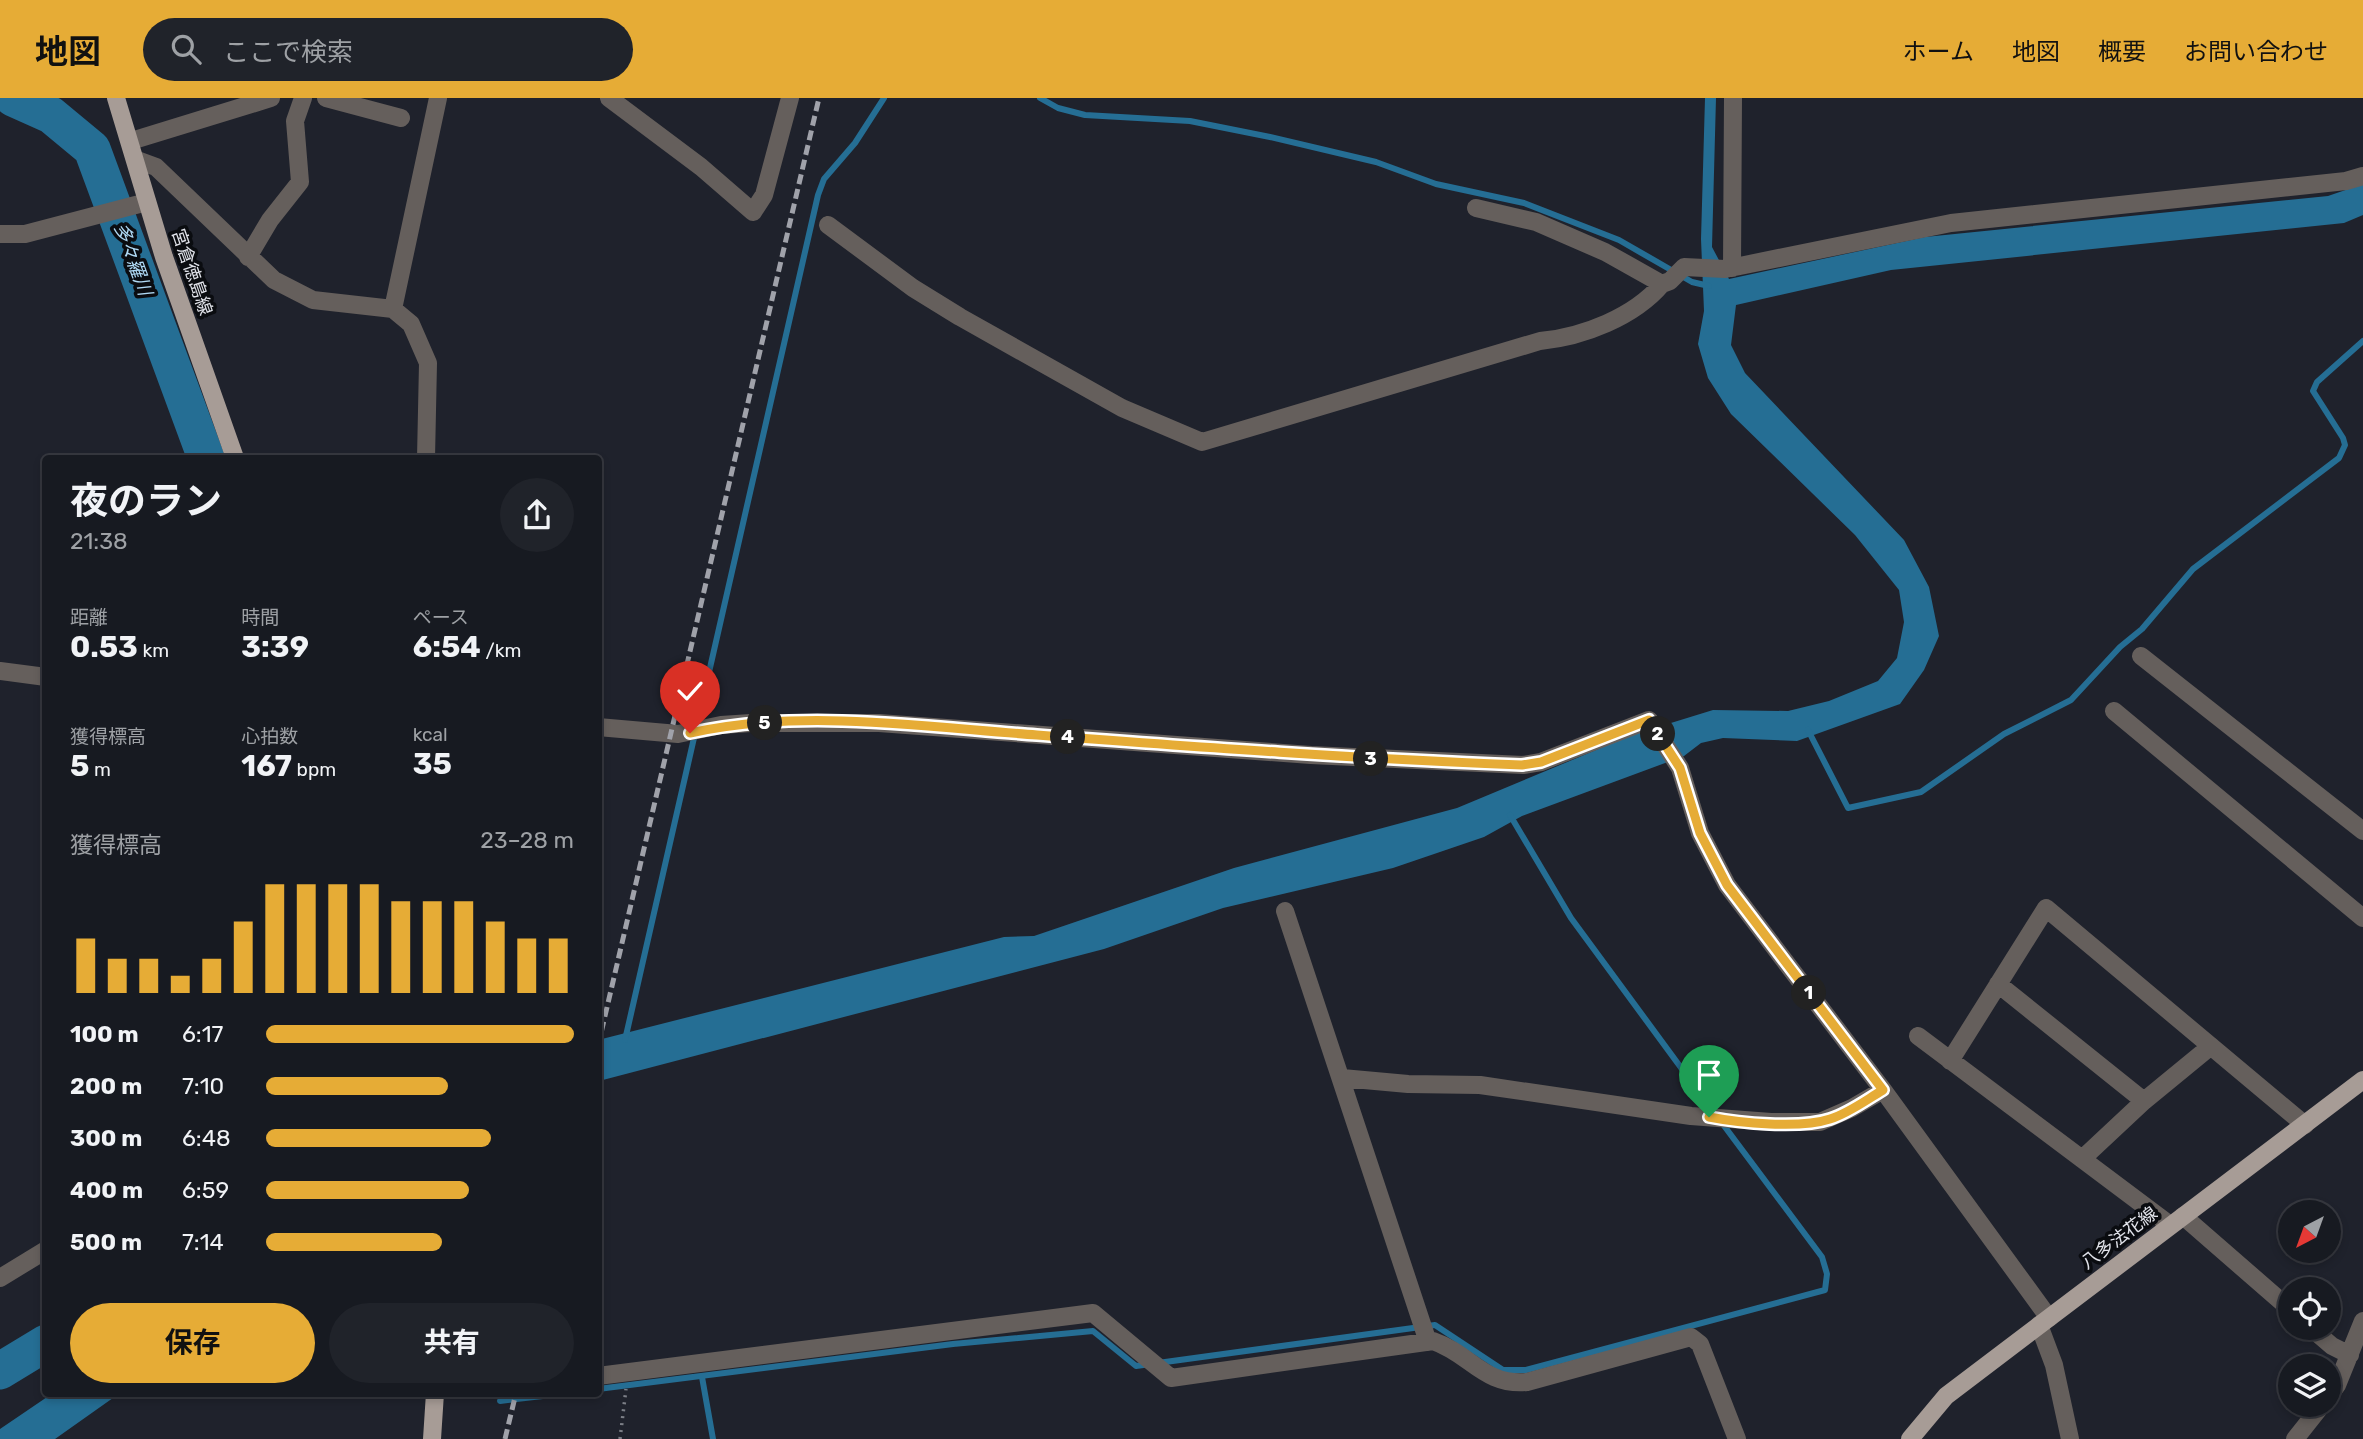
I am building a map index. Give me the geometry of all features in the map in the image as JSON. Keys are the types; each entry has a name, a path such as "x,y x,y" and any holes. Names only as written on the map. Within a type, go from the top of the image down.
{"main road":[{"name":"宮倉徳島線","path":"116,98 137,160 141,203 234,455"},
{"name":"八多法花線","path":"1910,1439 1946,1396 2363,1080"},
{"path":"432,1439 435,1397"}],"street":[{"path":"131,141 271,98"},
{"path":"248,257 270,220 300,182 295,121 303,98"},
{"path":"326,98 401,118"},
{"path":"393,309 438,98"},
{"path":"609,98 701,167 754,212 764,195 790,98"},
{"path":"1729,269 1733,98"},
{"path":"137,160 156,167 274,280 313,300 393,309 411,324 428,363 426,455"},
{"path":"828,225 914,288 960,317 1122,408 1202,442 1540,341 1563,339 1626,314 1648,301 1684,267 1729,269 1951,223 2346,181 2363,176"},
{"path":"0,234 25,234 141,203"},
{"path":"1476,208 1536,222 1666,282"},
{"path":"2141,656 2363,831"},
{"path":"0,671 42,676"},
{"path":"2114,711 2363,918"},
{"path":"602,727 648,732 696,731 721,725 751,723 879,723 1311,755 1522,765 1541,762 1649,720 1676,761 1693,803 1700,833 1727,885 1883,1090 2044,1322 2070,1439"},
{"path":"1951,1061 2046,908 2305,1125"},
{"path":"1285,911 1425,1333"},
{"path":"1998,984 2144,1101"},
{"path":"1918,1036 2082,1159 2176,1221 2278,1300"},
{"path":"2082,1159 2144,1101 2211,1046"},
{"path":"1342,1078 1408,1084 1480,1085 1691,1116 1771,1122 1820,1122 1883,1090"},
{"path":"0,1278 42,1252"},
{"path":"602,1375 1093,1313 1171,1378 1425,1333 1448,1346 1491,1378 1508,1384 1527,1382 1691,1337 1700,1344 1737,1439"},
{"path":"2341,1375 2357,1346 2363,1321"},
{"path":"2325,1340 2332,1346 2357,1346"},
{"path":"2295,1439 2312,1417"}],"path":[{"path":"620,1439 626,1396"}],"water":[{"path":"1705,98 1716,98 1712,247 1729,279 1925,237 2328,196 2363,184 2363,215 2344,223 1891,270 1736,305 1731,345 1745,373 1904,540 1929,587 1939,636 1924,670 1900,704 1797,741 1723,738 1701,743 1684,756 1522,816 1484,837 1393,868 1223,908 1104,949 602,1080 602,1039 1004,937 1034,936 1234,868 1457,808 1632,735 1713,710 1788,711 1829,701 1878,681 1897,658 1904,622 1899,590 1855,535 1731,414 1708,378 1698,344 1704,311 1701,239"},
{"path":"47,1397 114,1397 55,1439 0,1439 0,1429"}],"waterway":[{"name":"多々羅川","path":"13,98 51,115 92,149 205,455"},
{"path":"625,1040 818,195 824,179 855,143 884,98"},
{"path":"1040,98 1058,108 1085,115 1190,121 1270,137 1376,162 1436,184 1524,203 1619,240 1692,282 1709,286"},
{"path":"1808,730 1848,808 1921,792 2004,734 2071,700 2120,647 2142,629 2193,569 2339,458 2345,445 2343,438 2313,391 2317,382 2363,341"},
{"path":"1510,815 1571,918 1715,1114"},
{"path":"602,1388 953,1344 1093,1331 1136,1366 1435,1325 1503,1370 1526,1370 1825,1290 1827,1274 1822,1257 1722,1123"},
{"name":"多々羅川","path":"0,1371 42,1345"},
{"path":"702,1377 713,1439"},
{"path":"500,1401 534,1397"}],"railway":[{"path":"602,1029 819,98"},
{"path":"505,1439 515,1397"}],"route":[{"path":"690,733 721,725 751,723 879,723 1311,755 1522,765 1541,762 1649,720 1680,768 1711,860 1727,885 1883,1090 1834,1118 1820,1122 1771,1122 1709,1117"}]}
